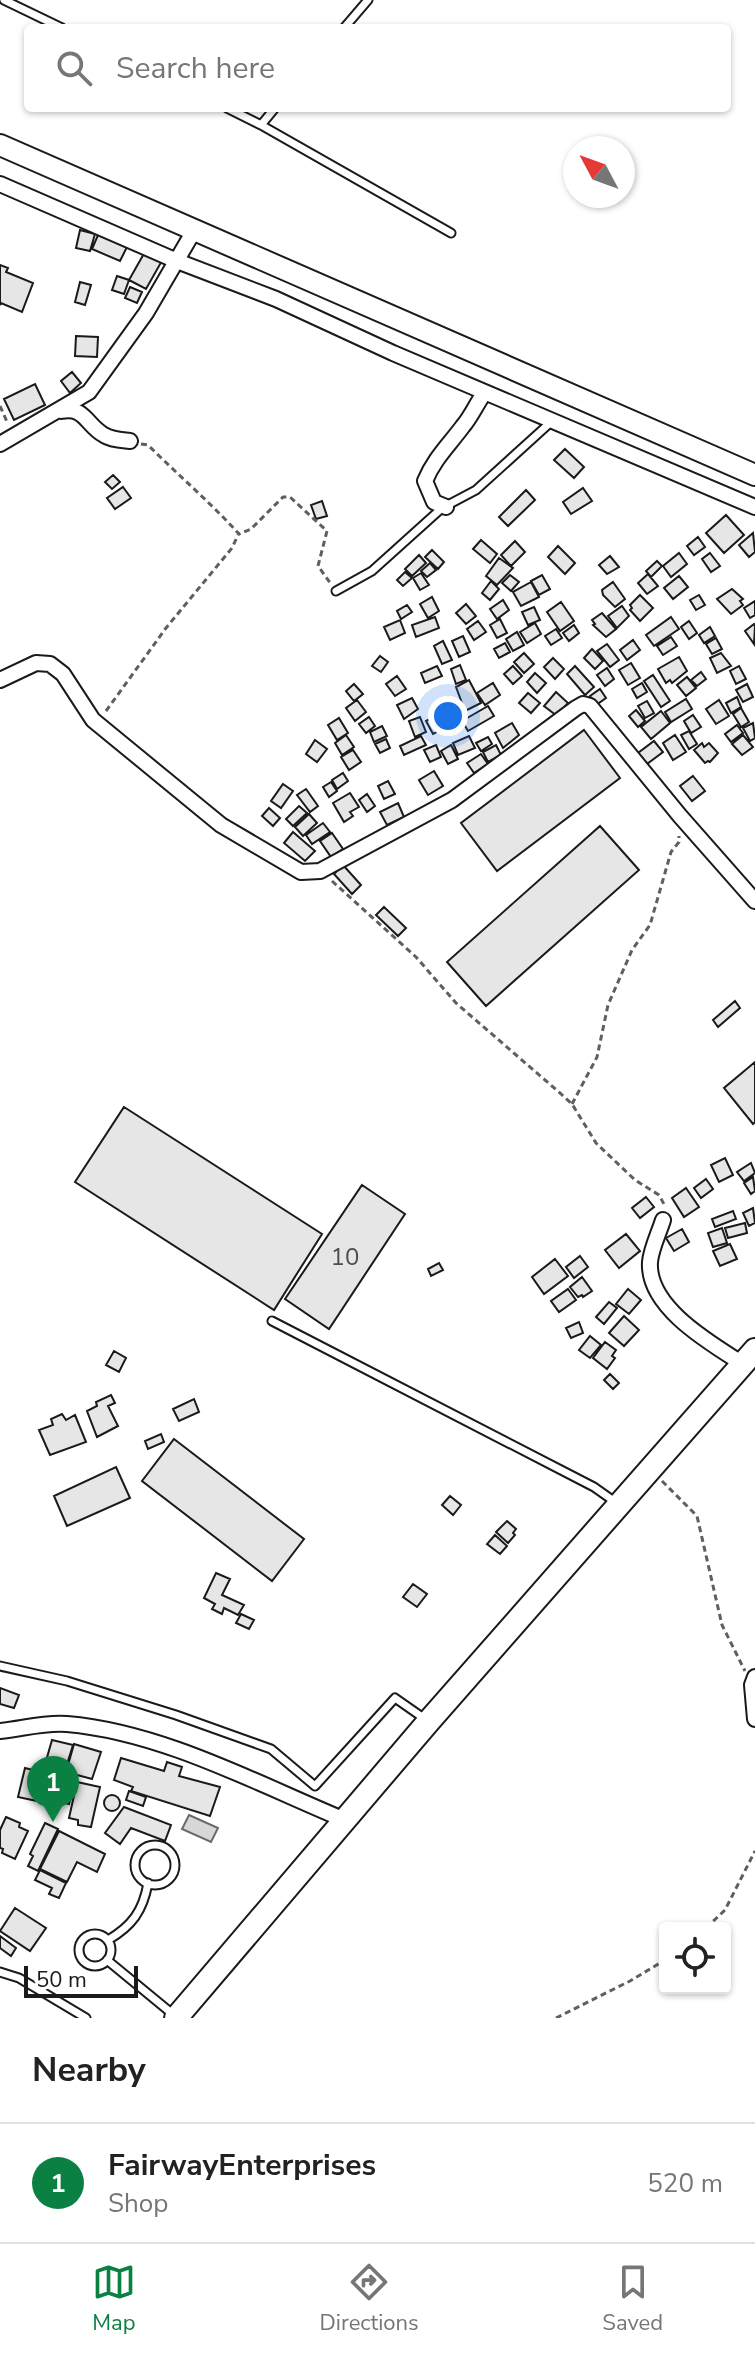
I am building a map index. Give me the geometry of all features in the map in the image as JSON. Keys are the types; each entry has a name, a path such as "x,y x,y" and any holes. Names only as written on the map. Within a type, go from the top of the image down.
{"highway":[{"path":"176,2018 429,1721 749,1357"}],"main road":[{"path":"0,145 755,475"}],"street":[{"path":"0,184 177,261 276,299 551,422 755,507"},
{"path":"7,440 89,392 146,313 195,229"},
{"path":"446,507 434,502 425,481 431,466 481,398"},
{"path":"57,412 72,409 83,413 93,428 108,438 130,441"},
{"path":"0,680 36,663 50,664 63,674 93,720 221,825 301,872 320,871 452,800 583,704 590,706 755,901"},
{"path":"663,1220 650,1261 652,1284 673,1312 704,1339 749,1357"},
{"path":"753,1681 755,1719"},
{"path":"0,1731 64,1723 106,1729 175,1749 345,1820"}],"lane":[{"path":"4,0 54,24"},
{"path":"347,24 368,0"},
{"path":"235,112 451,233"},
{"path":"261,125 272,112"},
{"path":"336,591 372,571 446,507 476,490 551,422"},
{"path":"272,1321 594,1487 619,1505"},
{"path":"0,1666 67,1681 271,1749 315,1786 395,1698 429,1721"},
{"path":"152,1845 166,1847 175,1859 174,1874 163,1883 148,1883 137,1874 135,1867 139,1852 152,1845"},
{"path":"108,1940 125,1930 139,1915 148,1883"},
{"path":"88,1934 102,1935 108,1940 111,1954 107,1960 94,1966 87,1964 81,1960 78,1946 88,1934"},
{"path":"107,1960 176,2018"},
{"path":"0,1972 19,1978 86,2018"}],"path":[{"path":"0,406 7,440"},
{"path":"130,441 148,445 186,483 212,503 239,534"},
{"path":"93,720 110,707 166,628 232,548 239,534 251,529 283,497 290,497 327,531 318,566 336,591"},
{"path":"572,1104 597,1057 608,1005 632,950 650,925 671,852 679,842 680,816"},
{"path":"320,871 416,957 456,1003 572,1104 596,1143 635,1180 659,1195 665,1207 663,1220"},
{"path":"651,1470 697,1516 722,1625 753,1681"},
{"path":"712,1922 725,1910 755,1851"},
{"path":"556,2018 659,1964"}],"shaded area":[{"path":"189,1815 218,1828 211,1842 182,1829"}],"building":[{"path":"80,230 95,234 90,251 76,248"},
{"path":"98,235 127,247 120,261 92,249"},
{"path":"146,250 163,259 146,289 129,280"},
{"path":"0,265 8,268 6,272 33,283 22,312 0,305"},
{"path":"117,276 129,280 124,294 112,290"},
{"path":"80,282 91,285 85,305 75,302"},
{"path":"130,287 142,292 137,303 125,298"},
{"path":"76,336 98,337 97,357 75,356"},
{"path":"72,372 81,383 70,393 61,381"},
{"path":"35,384 45,405 14,420 4,399"},
{"path":"565,449 584,467 574,478 554,460"},
{"path":"113,475 120,482 112,489 105,482"},
{"path":"123,487 131,498 115,509 107,498"},
{"path":"583,488 592,501 571,514 563,502"},
{"path":"526,490 535,500 508,526 499,517"},
{"path":"322,501 327,516 316,519 311,505"},
{"path":"726,515 744,535 724,553 706,533"},
{"path":"753,533 755,552 749,557 739,545"},
{"path":"698,537 705,547 694,555 687,546"},
{"path":"481,540 497,554 490,563 473,549"},
{"path":"515,541 525,552 511,566 501,555"},
{"path":"558,546 575,563 565,574 548,557"},
{"path":"432,550 444,562 438,569 425,557"},
{"path":"679,553 687,564 671,577 663,566"},
{"path":"710,553 720,566 711,572 702,559"},
{"path":"419,555 426,563 412,576 405,569"},
{"path":"610,556 619,567 607,574 599,565"},
{"path":"499,558 513,568 497,585 486,576"},
{"path":"657,561 662,566 651,577 646,571"},
{"path":"430,563 436,570 427,577 421,571"},
{"path":"405,572 412,578 403,586 397,580"},
{"path":"421,573 429,585 420,590 413,578"},
{"path":"648,574 658,586 647,594 638,583"},
{"path":"510,575 519,582 511,591 502,583"},
{"path":"542,575 550,589 539,595 531,581"},
{"path":"679,576 688,587 673,599 664,588"},
{"path":"491,581 499,589 490,600 482,593"},
{"path":"531,582 539,597 521,606 513,592"},
{"path":"613,582 625,599 615,607 602,590"},
{"path":"732,589 743,599 740,601 743,605 731,614 717,599"},
{"path":"640,595 653,608 640,621 630,610 630,605"},
{"path":"699,595 705,605 696,610 690,600"},
{"path":"432,597 439,611 428,618 420,604"},
{"path":"503,600 509,610 497,619 490,609"},
{"path":"755,601 755,615 750,618 744,608"},
{"path":"561,602 574,621 560,631 547,612"},
{"path":"466,604 476,616 466,624 456,613"},
{"path":"407,605 412,612 401,619 397,611"},
{"path":"622,606 629,616 617,628 608,616"},
{"path":"534,607 540,620 528,625 522,612"},
{"path":"602,613 616,629 606,637 593,625 592,620"},
{"path":"435,617 439,628 416,637 412,625"},
{"path":"671,617 679,629 654,646 646,635"},
{"path":"500,619 507,633 497,638 490,625"},
{"path":"400,620 405,633 390,640 384,627"},
{"path":"478,621 486,632 474,640 467,629"},
{"path":"689,621 697,633 689,639 681,627"},
{"path":"535,623 541,634 527,643 520,632"},
{"path":"574,625 579,633 569,641 563,633"},
{"path":"755,626 754,644 745,631"},
{"path":"710,627 715,636 704,643 699,635"},
{"path":"556,629 562,638 551,645 545,636"},
{"path":"517,632 524,645 513,651 506,639"},
{"path":"463,636 470,652 459,657 452,641"},
{"path":"671,637 677,646 663,655 657,646"},
{"path":"716,638 722,649 712,654 706,644"},
{"path":"633,640 640,650 627,660 620,650"},
{"path":"443,641 452,660 442,664 434,646"},
{"path":"505,643 510,652 499,658 494,649"},
{"path":"607,644 619,660 610,667 597,651"},
{"path":"592,649 603,661 595,669 584,658"},
{"path":"524,653 534,664 524,673 514,662"},
{"path":"721,653 731,666 717,673 710,658"},
{"path":"380,656 388,662 381,672 372,666"},
{"path":"679,657 687,671 672,683 670,680 666,683 658,669"},
{"path":"553,658 564,669 555,679 544,667"},
{"path":"631,663 640,678 628,685 619,670"},
{"path":"460,665 466,680 456,684 451,669"},
{"path":"437,666 442,676 425,683 421,673"},
{"path":"513,666 522,676 513,684 504,674"},
{"path":"575,666 594,687 585,695 567,674"},
{"path":"739,666 746,679 736,684 730,671"},
{"path":"607,668 614,679 605,686 597,675"},
{"path":"701,672 706,679 697,686 691,680"},
{"path":"535,673 546,683 537,693 527,682"},
{"path":"653,675 670,701 661,707 644,681"},
{"path":"397,676 406,689 395,696 386,684"},
{"path":"687,677 696,688 686,696 677,685"},
{"path":"469,680 481,703 465,711 456,687"},
{"path":"493,683 500,695 485,705 477,693"},
{"path":"642,683 647,692 637,698 632,689"},
{"path":"354,684 363,694 354,701 346,691"},
{"path":"747,684 753,697 743,702 736,690"},
{"path":"600,689 606,698 596,705 590,696"},
{"path":"556,692 568,703 557,716 544,706"},
{"path":"528,693 540,703 531,713 519,703"},
{"path":"737,697 741,707 731,713 726,703"},
{"path":"412,698 418,709 404,719 397,705"},
{"path":"686,699 692,709 671,722 665,712"},
{"path":"357,700 366,712 355,721 346,708"},
{"path":"719,700 729,716 716,724 706,709"},
{"path":"647,701 654,713 645,718 638,706"},
{"path":"488,706 494,716 468,731 462,721"},
{"path":"453,707 460,720 433,734 426,721"},
{"path":"741,708 749,722 741,727 733,714"},
{"path":"636,710 645,721 638,727 629,716"},
{"path":"661,711 670,723 651,739 641,727"},
{"path":"693,715 701,727 691,733 684,721"},
{"path":"369,717 375,726 366,733 359,724"},
{"path":"420,717 426,732 415,737 409,721"},
{"path":"339,718 348,733 337,740 328,725"},
{"path":"512,723 519,735 503,748 495,733"},
{"path":"753,723 755,738 750,741 743,728"},
{"path":"737,725 743,733 731,742 725,734"},
{"path":"382,726 387,736 374,742 370,732"},
{"path":"584,730 620,778 497,871 461,823"},
{"path":"689,731 697,744 689,749 681,735"},
{"path":"346,735 354,747 342,755 335,743"},
{"path":"675,735 686,752 673,760 663,743"},
{"path":"743,735 753,747 742,755 732,744"},
{"path":"421,736 426,745 404,755 400,746"},
{"path":"469,736 475,748 458,755 453,743"},
{"path":"488,737 492,744 481,751 476,743"},
{"path":"386,739 390,748 380,753 375,744"},
{"path":"315,740 327,749 317,762 306,754"},
{"path":"654,741 663,752 647,764 638,753"},
{"path":"702,743 704,747 709,743 718,753 710,762 705,763 694,750"},
{"path":"436,745 441,757 430,762 424,750"},
{"path":"451,745 458,759 448,764 441,751"},
{"path":"496,745 501,755 488,762 483,752"},
{"path":"353,750 361,762 349,770 341,757"},
{"path":"481,754 488,764 474,773 467,763"},
{"path":"434,771 443,786 428,795 419,780"},
{"path":"343,773 348,781 337,789 332,780"},
{"path":"693,776 705,791 692,801 680,786"},
{"path":"388,781 395,794 384,799 378,786"},
{"path":"331,782 337,791 329,797 323,787"},
{"path":"283,784 293,791 281,808 271,801"},
{"path":"306,789 318,806 310,812 297,795"},
{"path":"350,793 359,807 350,812 353,816 344,822 333,803"},
{"path":"367,794 375,806 367,812 359,800"},
{"path":"398,803 404,817 387,825 380,812"},
{"path":"299,806 307,813 293,826 286,819"},
{"path":"269,808 280,818 273,826 262,816"},
{"path":"309,814 317,823 303,836 295,827"},
{"path":"323,823 330,832 312,844 306,835"},
{"path":"600,826 639,870 486,1006 447,962"},
{"path":"293,832 315,851 305,861 284,843"},
{"path":"332,833 343,849 331,857 320,841"},
{"path":"343,865 361,885 352,894 334,874"},
{"path":"384,907 406,928 398,936 376,915"},
{"path":"735,1001 740,1008 718,1027 713,1020"},
{"path":"755,1062 755,1122 753,1124 724,1088"},
{"path":"124,1107 322,1234 274,1310 75,1182"},
{"path":"725,1158 733,1175 719,1182 711,1165"},
{"path":"751,1163 755,1173 744,1181 737,1172"},
{"path":"753,1177 755,1191 751,1194 744,1183"},
{"path":"706,1179 713,1189 701,1198 694,1188"},
{"path":"362,1185 405,1214 329,1329 285,1299"},
{"path":"686,1188 699,1207 684,1217 672,1198"},
{"path":"646,1197 654,1207 640,1218 632,1208"},
{"path":"753,1208 755,1223 749,1226 743,1213"},
{"path":"733,1211 736,1219 715,1227 712,1219"},
{"path":"745,1223 747,1233 728,1238 725,1228"},
{"path":"722,1228 727,1243 713,1247 708,1233"},
{"path":"682,1229 689,1242 674,1251 666,1238"},
{"path":"626,1234 640,1251 619,1268 605,1250"},
{"path":"730,1244 737,1259 720,1266 713,1251"},
{"path":"580,1256 588,1267 574,1278 566,1267"},
{"path":"555,1259 568,1276 544,1294 532,1277"},
{"path":"439,1263 443,1270 431,1276 428,1269"},
{"path":"582,1277 592,1291 578,1297 570,1287"},
{"path":"568,1289 576,1300 559,1312 551,1301"},
{"path":"628,1289 641,1300 629,1314 616,1304"},
{"path":"609,1302 617,1308 604,1324 596,1317"},
{"path":"624,1316 639,1330 624,1346 609,1333"},
{"path":"579,1322 583,1333 571,1338 566,1328"},
{"path":"590,1336 601,1345 590,1358 579,1350"},
{"path":"605,1342 616,1350 612,1356 615,1358 607,1369 593,1358"},
{"path":"114,1351 126,1358 119,1372 106,1365"},
{"path":"610,1374 619,1383 613,1389 604,1380"},
{"path":"111,1395 115,1403 108,1406 118,1426 97,1437 87,1411 97,1406 96,1402"},
{"path":"194,1399 199,1412 179,1421 173,1409"},
{"path":"62,1414 66,1420 75,1415 86,1442 50,1455 39,1430 53,1425 51,1419"},
{"path":"161,1434 164,1442 148,1449 145,1441"},
{"path":"174,1439 304,1539 272,1581 142,1481"},
{"path":"116,1467 130,1498 67,1526 54,1496"},
{"path":"450,1496 461,1505 453,1515 442,1505"},
{"path":"507,1521 516,1529 508,1543 496,1532"},
{"path":"495,1535 507,1546 500,1554 487,1544"},
{"path":"216,1573 230,1579 222,1595 244,1605 238,1615 224,1608 222,1614 212,1609 215,1604 204,1598"},
{"path":"413,1584 427,1594 417,1607 403,1597"},
{"path":"241,1614 254,1620 249,1629 236,1623"},
{"path":"0,1688 19,1695 14,1708 0,1704"},
{"path":"52,1740 73,1745 64,1774 44,1768"},
{"path":"74,1744 101,1752 92,1779 66,1772"},
{"path":"121,1758 164,1771 167,1762 182,1767 179,1776 220,1787 210,1816 131,1791 133,1787 114,1780"},
{"path":"25,1768 75,1781 69,1804 38,1796 37,1801 18,1797"},
{"path":"77,1782 100,1787 91,1827 78,1825 78,1820 69,1818"},
{"path":"129,1791 146,1797 143,1806 126,1800"},
{"path":"112,1795 118,1797 118,1809 112,1811 106,1809 104,1803 106,1797"},
{"path":"124,1807 171,1825 165,1841 131,1828 120,1844 105,1833"},
{"path":"6,1817 20,1823 19,1827 28,1831 15,1859 2,1853 3,1849 0,1848 0,1830"},
{"path":"45,1823 58,1829 38,1871 28,1866 33,1856 30,1854"},
{"path":"59,1831 105,1854 97,1872 77,1862 67,1882 40,1869"},
{"path":"40,1870 66,1883 59,1898 49,1894 52,1888 35,1880"},
{"path":"15,1908 46,1928 30,1951 0,1931"},
{"path":"0,1936 16,1948 11,1956 0,1948"}],"place":[{"name":"FairwayEnterprises","path":"53,1822"}]}
